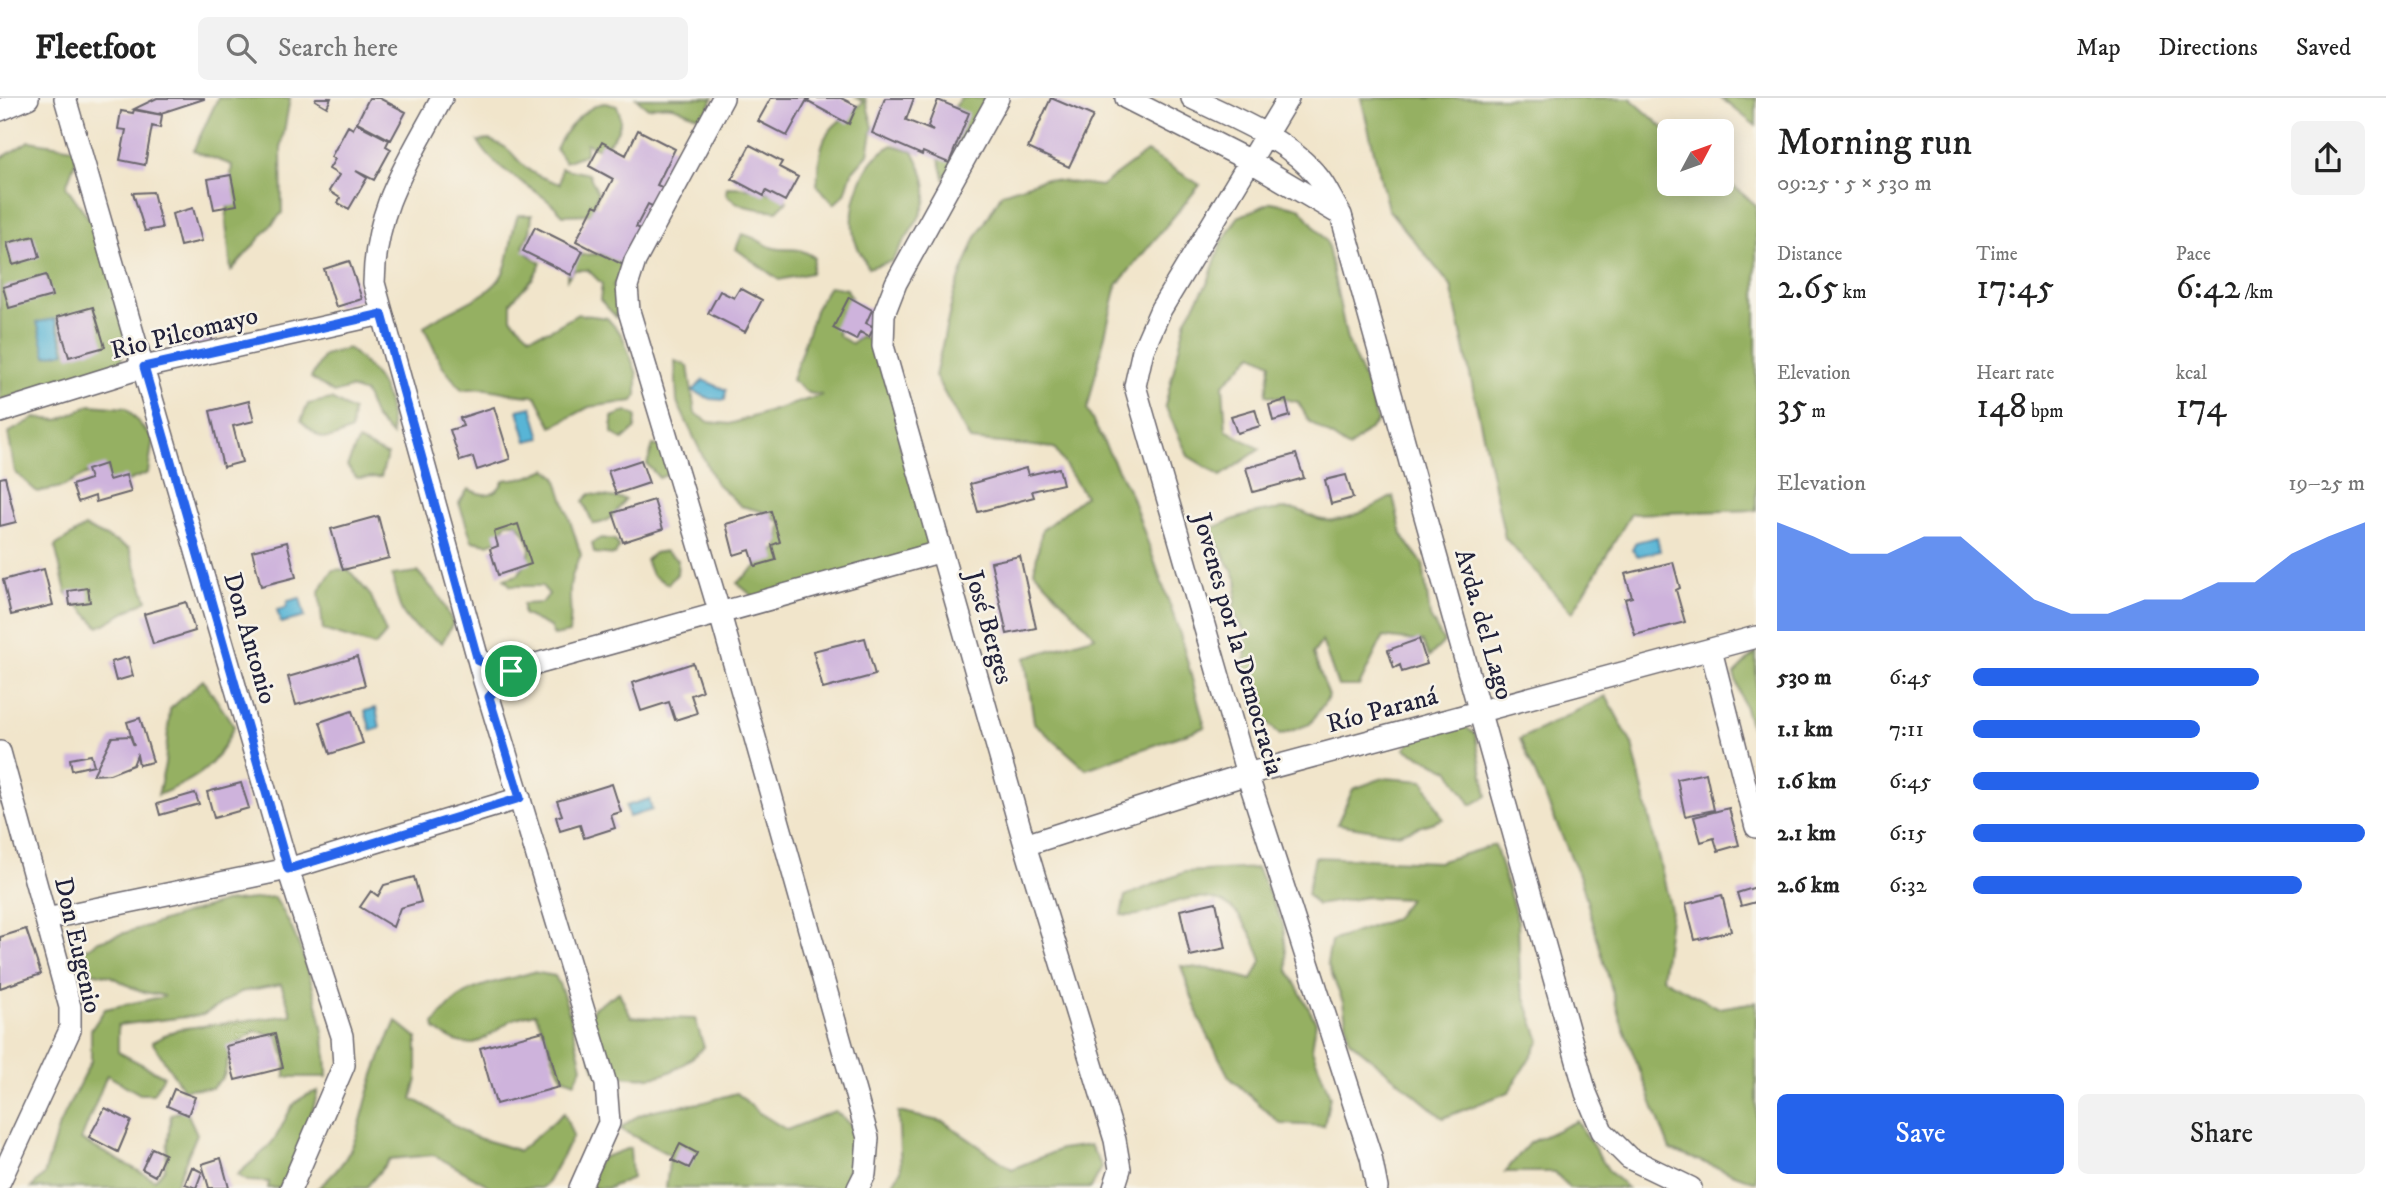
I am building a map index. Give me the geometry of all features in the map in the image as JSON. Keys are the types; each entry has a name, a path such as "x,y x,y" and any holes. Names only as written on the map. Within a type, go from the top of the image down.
{"street":[{"path":"0,110 28,98"},
{"name":"Don Antonio","path":"65,98 288,869 342,1036 344,1065 291,1188"},
{"path":"442,98 387,202 380,222 374,283 478,661 610,1101 604,1140 580,1188"},
{"path":"723,98 635,261 627,286 629,311 720,614 868,1138 865,1174 858,1188"},
{"name":"José Berges","path":"998,98 896,283 884,314 883,346 939,552 1115,1140 1120,1169 1114,1188"},
{"path":"1126,98 1248,160 1341,215"},
{"name":"Avda. del Lago","path":"1192,98 1264,134 1295,155 1318,177 1341,215 1586,1093 1602,1131 1629,1158 1691,1188"},
{"name":"Jovenes por la Democracia","path":"1288,98 1248,160 1161,309 1143,349 1135,386 1247,774 1371,1157 1378,1182 1377,1188"},
{"name":"Rio Pilcomayo","path":"0,412 144,367 382,314"},
{"path":"478,661 511,671 720,614 757,600 939,552"},
{"name":"Río Paraná","path":"1025,845 1247,774 1756,636"},
{"path":"1711,650 1756,827"},
{"path":"489,697 511,671"},
{"name":"Don Eugenio","path":"0,752 70,1007 70,1030 0,1181"},
{"path":"46,919 288,869 520,798"}],"green space":[{"path":"218,98 290,98 281,149 282,213 231,271 226,222 232,165 193,151"},
{"path":"636,98 713,98 705,118 673,106 648,108"},
{"path":"857,98 865,98 873,127 868,154 852,172 845,194 834,204 817,185 820,154 832,128 864,102"},
{"path":"961,98 998,98 944,178 934,137"},
{"path":"1361,98 1630,98 1657,122 1657,196 1734,196 1734,187 1756,205 1756,510 1631,514 1572,613 1505,538 1451,286 1388,209"},
{"path":"1721,98 1756,98 1756,126"},
{"path":"605,103 617,106 620,125 615,136 601,150 586,143 586,154 565,162 556,149 564,135 583,114"},
{"path":"489,140 506,148 532,172 560,184 561,168 589,174 598,193 591,214 563,215 486,153 478,141"},
{"path":"29,141 80,149 66,186 109,247 126,341 121,361 108,369 0,400 0,159"},
{"path":"893,145 913,151 926,184 926,197 918,220 892,261 868,268 856,245 853,211 865,172 882,152"},
{"path":"1147,152 1200,185 1117,285 1087,410 1131,495 1180,634 1205,727 1086,769 1034,723 1025,658 1095,636 1034,571 1042,530 1085,496 1054,448 970,440 935,376 954,293 975,239 1002,193 1044,179 1101,186"},
{"path":"727,187 758,190 787,201 777,211 749,207 731,199 726,194"},
{"path":"1272,202 1300,208 1327,242 1347,340 1370,393 1377,422 1349,448 1309,421 1298,402 1266,395 1271,363 1253,354 1223,385 1226,430 1260,449 1221,476 1188,456 1165,406 1186,319 1208,282 1221,244 1238,217"},
{"path":"518,215 532,215 530,232 523,246 528,254 541,263 533,278 511,302 511,318 530,336 550,330 578,314 607,318 622,335 637,374 637,395 633,401 589,407 552,427 536,396 481,389 462,390 442,366 424,327 478,297 497,282 506,266"},
{"path":"742,234 774,248 797,249 807,253 814,257 811,273 779,280 736,249"},
{"path":"581,255 614,256 624,268 613,286 618,303 616,317 600,300 602,284 588,270 574,270 567,279 567,271"},
{"path":"829,286 847,289 857,311 851,315 841,312 838,335 852,344 861,336 875,343 901,411 900,448 930,488 943,544 757,600 737,583 778,548 781,523 764,512 741,506 715,482 677,402 675,361 688,366 695,413 709,422 730,424 822,395 808,393 792,380 816,308"},
{"path":"348,348 369,368 382,386 389,407 392,436 375,418 365,393 350,388 334,393 311,378 324,355"},
{"path":"331,399 353,411 351,430 324,438 301,421 308,404"},
{"path":"91,405 126,408 153,439 148,473 118,485 87,474 62,487 37,492 15,472 8,433 35,418 59,420"},
{"path":"627,411 636,416 635,429 623,440 612,433 612,417"},
{"path":"358,441 387,455 381,477 357,478 347,466"},
{"path":"653,445 661,447 672,473 659,478 647,464"},
{"path":"547,469 556,477 581,555 570,587 569,633 554,636 550,627 523,614 523,604 542,603 549,594 542,586 511,586 504,579 518,575 527,560 530,549 523,531 517,523 507,523 496,541 488,544 472,541 459,503 468,489 489,494 497,490 504,480 528,477"},
{"path":"590,494 625,499 612,516 593,524 583,501"},
{"path":"1393,496 1402,535 1423,564 1430,617 1444,642 1429,657 1423,642 1383,637 1359,686 1338,686 1322,641 1313,654 1329,696 1310,724 1280,735 1256,711 1245,667 1246,634 1233,611 1238,582 1210,529 1250,514 1282,509 1293,509 1318,519 1337,520 1357,514"},
{"path":"85,527 129,548 147,600 99,627 66,592 55,546"},
{"path":"601,538 615,540 619,547 615,555 594,553 592,543"},
{"path":"665,551 678,560 677,574 668,584 652,575 646,560 654,553"},
{"path":"348,569 371,596 386,633 375,646 323,630 319,591 333,570"},
{"path":"418,572 440,597 453,623 442,643 411,623 401,610 392,575"},
{"path":"1756,652 1756,743 1734,674"},
{"path":"203,680 234,726 220,752 205,770 158,795 165,764 170,709"},
{"path":"1606,696 1632,744 1671,910 1662,978 1719,1008 1756,1002 1756,1182 1670,1150 1620,1019 1581,880 1520,739"},
{"path":"1463,725 1475,734 1487,796 1471,805 1449,770 1405,749 1413,738"},
{"path":"1383,778 1424,781 1443,819 1398,834 1337,824 1353,789"},
{"path":"1495,845 1518,922 1520,984 1540,1041 1509,1092 1443,1118 1349,1040 1343,1002 1327,963 1331,941 1394,919 1409,899 1367,897 1317,905 1307,894 1315,857 1438,862"},
{"path":"1257,868 1283,924 1288,970 1316,1022 1312,1049 1330,1096 1324,1126 1281,1124 1229,1077 1200,1020 1181,966 1218,970 1252,980 1262,960 1240,917 1220,901 1206,898 1190,898 1141,914 1121,915 1125,896 1185,872"},
{"path":"274,897 295,936 312,984 323,1033 327,1077 285,1077 285,1057 277,1036 255,1031 231,1048 224,1076 212,1088 183,1089 152,1042 178,1029 292,1015 281,984 241,992 203,1015 118,1025 118,1052 164,1076 153,1094 140,1094 107,1075 81,1140 155,1180 165,1168 171,1114 186,1110 197,1134 174,1188 31,1188 44,1175 59,1125 91,1061 91,1030 105,1009 165,996 139,991 110,976 59,965 99,941 224,902"},
{"path":"533,972 555,976 563,995 582,1067 575,1082 562,1077 535,1013 511,1020 489,1036 473,1043 457,1042 435,1029 434,1024 445,1010 466,993"},
{"path":"619,992 631,1017 695,1019 704,1047 666,1074 629,1077 596,1073 582,1025 595,1007"},
{"path":"396,1021 417,1038 417,1079 412,1099 468,1133 519,1151 564,1113 573,1136 548,1182 541,1188 493,1188 434,1155 390,1159 366,1188 318,1188 342,1163 356,1138 375,1071"},
{"path":"318,1091 309,1123 281,1188 268,1188 269,1182 247,1181 237,1175 273,1141 294,1105"},
{"path":"737,1093 758,1112 787,1130 835,1111 852,1126 852,1159 842,1188 666,1188 670,1155 620,1129 629,1121 648,1112"},
{"path":"898,1112 944,1122 1012,1169 1061,1149 1090,1145 1102,1167 1091,1188 890,1188 901,1170"},
{"path":"1577,1121 1609,1171 1627,1188 1569,1188 1555,1172 1505,1172 1529,1143"},
{"path":"630,1148 632,1178 608,1188 581,1188 601,1158"}],"water":[{"path":"55,319 65,352 46,356 37,322"},
{"path":"703,380 726,390 725,400 710,399 693,391"},
{"path":"532,407 541,438 527,441 518,410"},
{"path":"1657,537 1660,551 1638,556 1632,550 1636,542"},
{"path":"300,598 305,617 281,623 277,610 286,608 288,601"},
{"path":"376,708 380,728 371,731 365,711"},
{"path":"649,799 652,810 629,817 626,806"}],"building":[{"path":"157,98 204,99 158,114 134,109"},
{"path":"331,98 327,107 315,100"},
{"path":"369,98 379,98 406,112 391,140 357,122"},
{"path":"771,98 808,98 787,136 758,121"},
{"path":"810,98 841,98 857,106 849,124 808,102"},
{"path":"885,98 914,98 906,120 933,131 928,126 938,100 969,113 949,163 923,152 922,155 872,133"},
{"path":"1051,98 1093,116 1069,167 1028,148"},
{"path":"134,110 162,115 160,128 152,126 145,165 120,160 126,130 118,129 121,111 133,113"},
{"path":"356,123 389,140 386,146 391,149 374,180 356,171 367,178 349,209 338,203 340,198 329,191 339,175 329,169 335,159 331,157 348,126 353,129"},
{"path":"638,130 675,149 657,185 666,189 656,208 648,204 636,227 641,229 623,265 576,241 594,205 598,207 613,179 589,166 602,142 626,155"},
{"path":"750,145 782,162 779,167 798,177 785,201 766,191 764,196 732,179"},
{"path":"231,175 237,205 214,209 208,179"},
{"path":"153,192 162,228 145,231 133,193"},
{"path":"193,208 202,241 180,246 172,214"},
{"path":"535,227 583,251 571,275 523,251"},
{"path":"34,236 40,257 13,265 7,243"},
{"path":"349,261 362,299 336,307 324,269"},
{"path":"46,275 52,296 9,308 3,287"},
{"path":"740,288 762,300 745,332 708,313 720,291 734,298"},
{"path":"849,297 872,310 866,323 874,327 869,337 860,332 856,340 833,328"},
{"path":"93,307 105,347 69,357 57,317"},
{"path":"210,330 213,344 187,351 183,337"},
{"path":"1286,400 1290,416 1273,421 1269,405"},
{"path":"249,401 254,421 233,426 242,462 223,467 210,411"},
{"path":"494,407 510,459 477,470 473,457 460,461 450,430 463,426 460,418"},
{"path":"1255,409 1260,426 1237,433 1231,416"},
{"path":"1296,454 1304,478 1253,492 1246,468"},
{"path":"641,460 649,483 616,494 608,471"},
{"path":"105,464 109,480 126,475 131,492 96,502 95,496 78,502 72,485 90,479 87,470"},
{"path":"1026,468 1028,475 1059,468 1063,484 1032,491 1034,497 978,512 970,484"},
{"path":"1346,475 1353,498 1331,504 1325,480"},
{"path":"5,477 16,522 0,526 0,478"},
{"path":"654,500 663,529 623,542 613,513"},
{"path":"771,511 780,542 772,545 776,560 755,566 750,550 734,555 726,524"},
{"path":"378,516 389,558 343,570 331,529"},
{"path":"518,524 531,564 498,575 490,549 498,546 494,532"},
{"path":"287,542 296,577 261,586 252,551"},
{"path":"1020,556 1036,628 1007,634 991,562"},
{"path":"1673,562 1680,588 1676,590 1685,622 1635,635 1625,599 1632,597 1625,574"},
{"path":"44,569 53,605 11,615 3,580"},
{"path":"88,588 90,602 70,605 68,591"},
{"path":"186,602 195,631 153,644 144,614"},
{"path":"865,638 875,675 823,689 813,651"},
{"path":"1419,639 1427,664 1402,672 1400,665 1394,668 1388,650"},
{"path":"128,657 133,676 116,681 111,662"},
{"path":"357,657 365,685 296,705 288,677"},
{"path":"693,663 702,691 691,695 697,713 675,720 669,702 641,711 632,683"},
{"path":"352,711 363,743 330,754 320,722"},
{"path":"140,718 153,762 139,765 137,755 133,765 110,774 93,775 112,737 130,736 134,746 127,722"},
{"path":"91,755 94,765 72,770 70,759"},
{"path":"1706,773 1714,810 1685,816 1677,779"},
{"path":"241,783 249,808 214,818 207,792"},
{"path":"612,784 621,812 611,815 615,828 584,838 580,825 560,831 556,817 562,815 557,801"},
{"path":"195,793 199,804 160,815 157,804"},
{"path":"1729,808 1739,845 1718,851 1714,838 1701,842 1694,817"},
{"path":"414,877 421,902 400,908 393,927 360,907 371,891 378,896 384,885"},
{"path":"1756,887 1756,902 1741,906 1737,893"},
{"path":"1722,895 1731,931 1695,940 1686,904"},
{"path":"1216,902 1226,948 1190,956 1180,910"},
{"path":"26,929 41,974 0,988 0,937"},
{"path":"544,1031 559,1087 496,1104 480,1048"},
{"path":"275,1034 283,1068 235,1080 226,1046"},
{"path":"174,1089 195,1097 188,1115 167,1106"},
{"path":"105,1108 131,1121 118,1152 89,1137"},
{"path":"680,1144 697,1153 689,1168 672,1160"},
{"path":"152,1148 165,1154 155,1176 142,1169"},
{"path":"221,1158 229,1188 209,1188 202,1164"},
{"path":"192,1167 202,1172 196,1188 185,1184"}],"route":[{"path":"382,314 478,661 511,671 489,697 520,798 288,869 144,367 382,314"}]}
